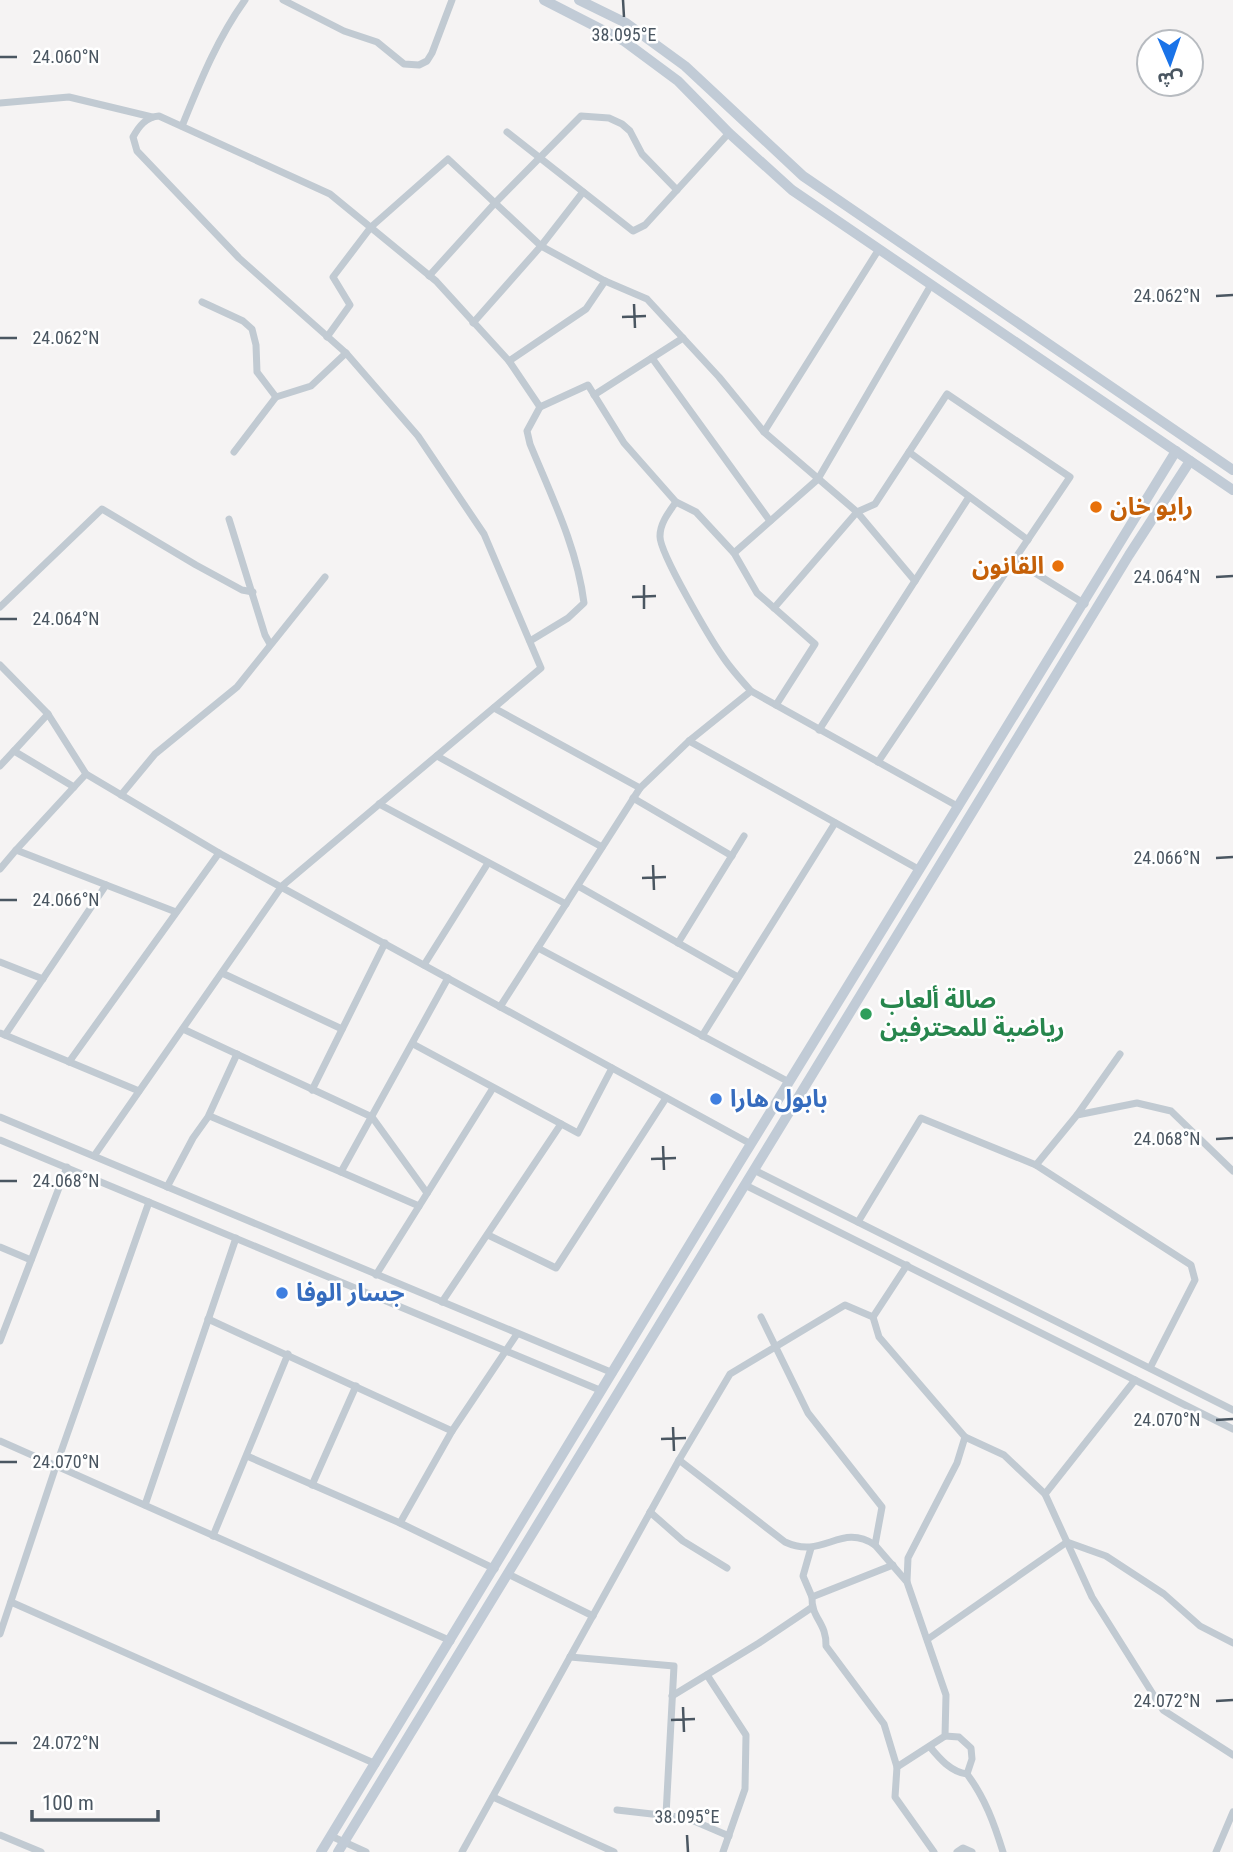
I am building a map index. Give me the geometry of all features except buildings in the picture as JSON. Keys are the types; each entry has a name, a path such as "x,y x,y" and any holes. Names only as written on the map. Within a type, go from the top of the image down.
{"main road":[{"path":"544,0 624,41 678,81 729,133 792,190 1233,490"},
{"path":"579,0 626,23 685,66 803,176 1233,470"},
{"path":"322,1852 751,1144 1085,604 1176,451"},
{"path":"338,1852 1121,566 1190,461"}],"street":[{"path":"182,126 212,53 245,0"},
{"path":"283,0 344,31 377,43 399,61 411,65 427,61 452,0"},
{"path":"0,103 69,97 152,117 159,116 330,194 429,276 509,361 540,407"},
{"path":"429,276 495,203 581,116 608,118 630,131 642,155 677,190"},
{"path":"94,1156 282,886 541,668 484,534 418,436 346,353 239,258 138,151 133,144 133,137 140,126 152,117"},
{"path":"507,132 633,230 645,225 729,133"},
{"path":"327,337 350,305 333,277 371,227 448,159 541,246 605,281 647,299 719,377 764,432 857,512 915,581"},
{"path":"473,323 541,246 583,192"},
{"path":"764,432 879,249"},
{"path":"509,361 586,309 605,281"},
{"path":"734,553 818,479 931,285"},
{"path":"202,302 252,328 257,345 257,372 276,397"},
{"path":"594,395 683,338"},
{"path":"234,452 276,397 311,386 346,353"},
{"path":"652,358 770,521"},
{"path":"530,641 568,618 584,603 582,586 565,527 527,432 540,407 588,385 624,443 677,502 696,512 734,553 757,593 816,644 776,705"},
{"path":"774,608 857,512 875,505 947,394 1070,477 878,762"},
{"path":"909,452 1028,540"},
{"path":"820,730 969,496"},
{"path":"677,502 664,518 659,537 662,547 723,659 751,691 959,807"},
{"path":"0,607 102,509 196,565 242,590 253,592"},
{"path":"229,519 270,645"},
{"path":"1014,561 1085,604"},
{"path":"121,795 155,754 237,687 326,577"},
{"path":"0,665 48,714 86,774 219,853 751,1144"},
{"path":"500,1007 640,788 689,741 751,691"},
{"path":"494,708 640,788"},
{"path":"0,766 48,714"},
{"path":"689,741 920,870"},
{"path":"14,751 74,787"},
{"path":"436,756 602,847"},
{"path":"0,869 86,774"},
{"path":"634,798 732,856"},
{"path":"379,804 566,904"},
{"path":"702,1036 835,822"},
{"path":"678,943 744,836"},
{"path":"16,850 176,912"},
{"path":"69,1062 219,853"},
{"path":"424,965 488,863"},
{"path":"106,885 3,1034 139,1091"},
{"path":"578,886 738,977"},
{"path":"312,1090 385,943"},
{"path":"538,948 789,1082"},
{"path":"0,962 43,979"},
{"path":"222,973 342,1029"},
{"path":"341,1171 448,978"},
{"path":"183,1029 372,1118 428,1193"},
{"path":"413,1044 578,1133 612,1068"},
{"path":"167,1187 193,1138 208,1117 237,1054"},
{"path":"1036,1165 1077,1115 1120,1054"},
{"path":"376,1275 493,1088"},
{"path":"488,1235 556,1268 666,1098"},
{"path":"1077,1115 1137,1103 1171,1111 1233,1171"},
{"path":"0,1117 613,1373"},
{"path":"212,1117 419,1206"},
{"path":"858,1222 921,1118 1036,1165 1191,1265 1195,1280 1150,1368"},
{"path":"442,1302 561,1124"},
{"path":"0,1140 602,1391"},
{"path":"0,1341 66,1167"},
{"path":"754,1170 1233,1410"},
{"path":"745,1185 1233,1429"},
{"path":"0,1634 149,1202"},
{"path":"145,1506 236,1238"},
{"path":"0,1247 31,1260"},
{"path":"906,1265 873,1317 879,1337 965,1437 1004,1455 1045,1494 1092,1597 1163,1710 1233,1755"},
{"path":"463,1852 679,1460 730,1374 845,1305 873,1317"},
{"path":"761,1317 808,1413 882,1507 875,1545"},
{"path":"208,1319 452,1431"},
{"path":"400,1523 452,1431 517,1334"},
{"path":"213,1536 288,1354"},
{"path":"1045,1494 1135,1380"},
{"path":"312,1485 356,1386"},
{"path":"907,1581 908,1558 957,1463 965,1437"},
{"path":"0,1441 451,1642"},
{"path":"247,1456 400,1523 495,1569"},
{"path":"679,1460 785,1542 797,1548 811,1548 855,1536 875,1545 907,1581 946,1695 945,1736"},
{"path":"650,1512 683,1541 727,1568"},
{"path":"928,1639 1067,1542"},
{"path":"1067,1542 1106,1556 1164,1594 1200,1626 1233,1643"},
{"path":"811,1548 803,1576 812,1597 811,1608 827,1632 826,1646 884,1724 897,1766 895,1797 934,1852"},
{"path":"812,1597 893,1565"},
{"path":"508,1574 593,1616"},
{"path":"11,1602 376,1764"},
{"path":"672,1696 811,1608"},
{"path":"570,1657 674,1666 666,1815"},
{"path":"707,1675 746,1735 745,1789 723,1852"},
{"path":"897,1766 945,1736 959,1737 971,1748 972,1759 967,1774"},
{"path":"930,1747 940,1760 959,1773 967,1774 981,1793 1003,1852"},
{"path":"493,1797 614,1852"},
{"path":"617,1810 687,1818 729,1836"},
{"path":"1216,1852 1233,1812"},
{"path":"0,1835 26,1849 41,1852"},
{"path":"331,1836 366,1852"},
{"path":"957,1852 963,1848 972,1852"}],"place":[{"name":"رايو خان","path":"1096,507"},
{"name":"القانون","path":"1058,566"},
{"name":"صالة ألعاب رياضية للمحترفين","path":"866,1014"},
{"name":"بابول هارا","path":"716,1099"},
{"name":"جسار الوفا","path":"282,1293"}]}
